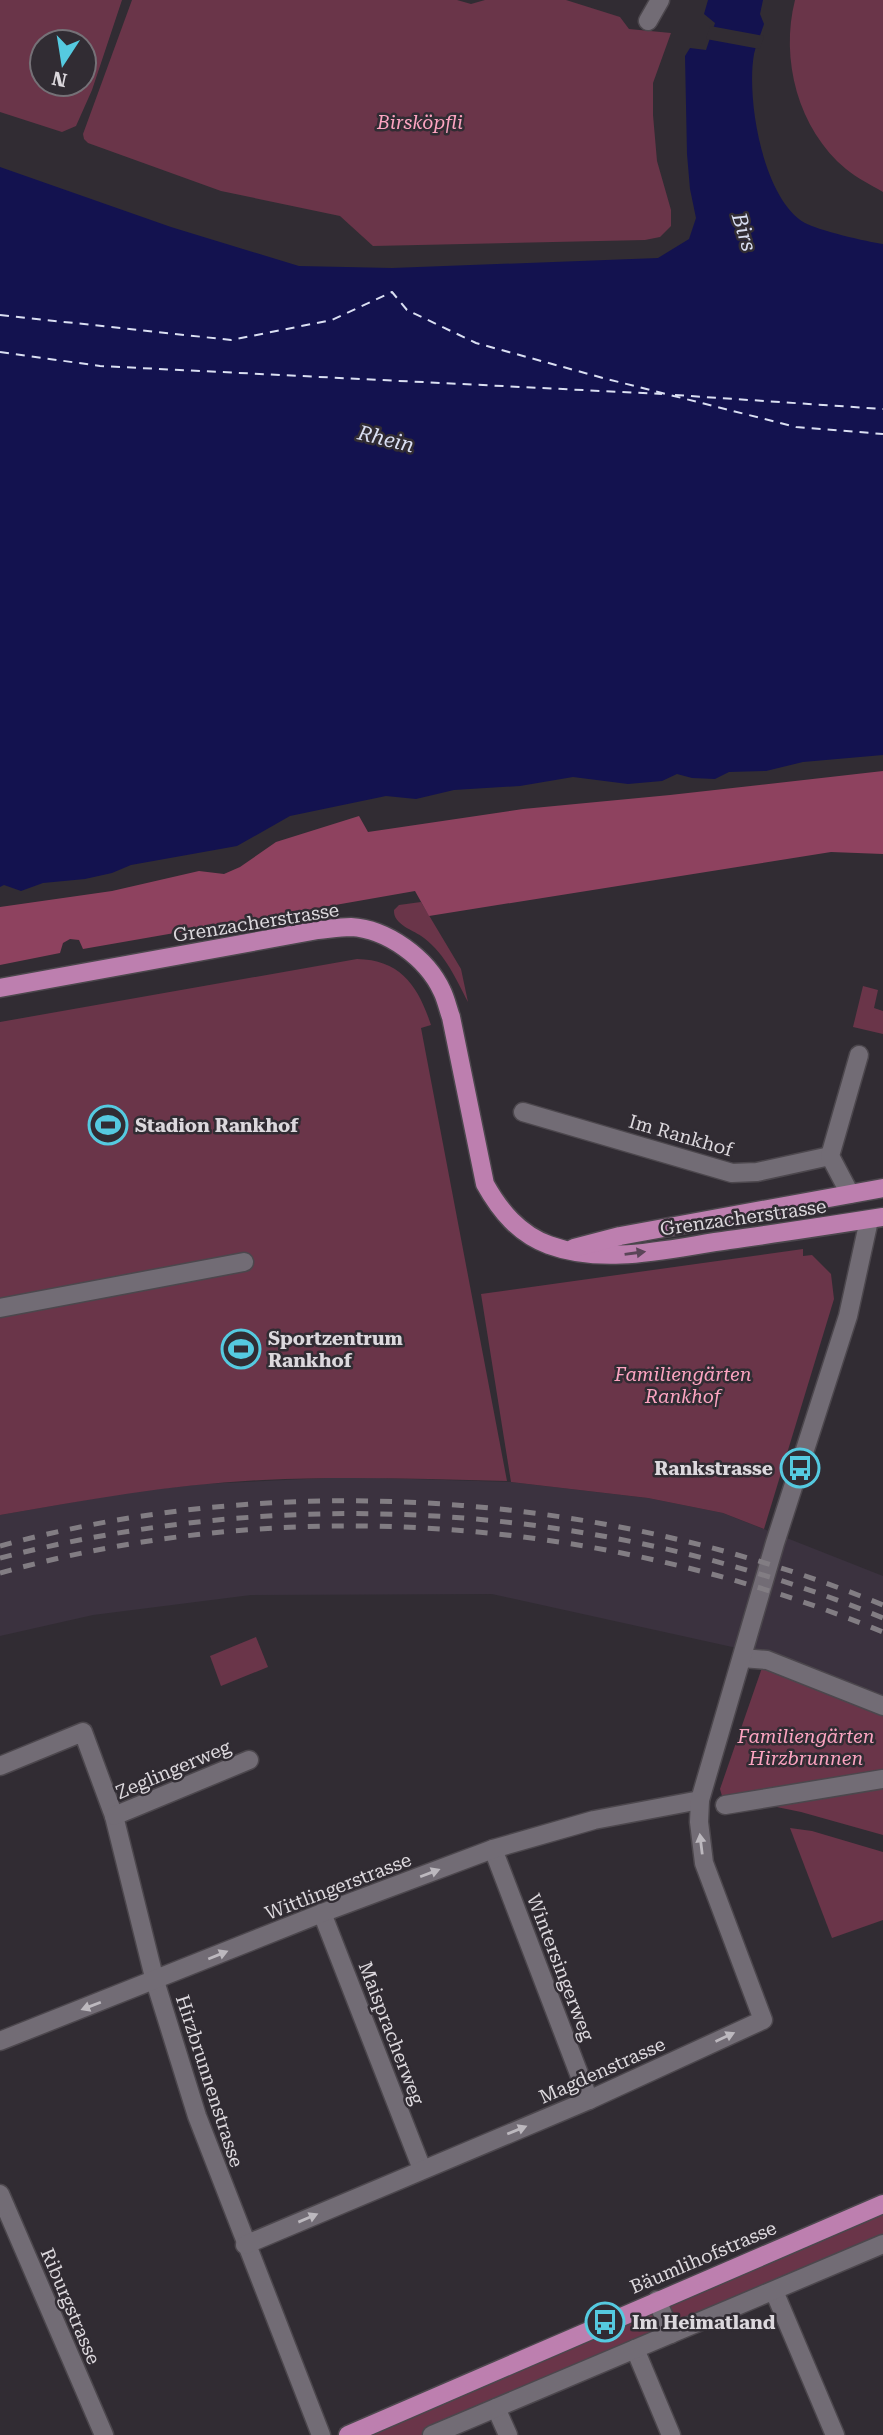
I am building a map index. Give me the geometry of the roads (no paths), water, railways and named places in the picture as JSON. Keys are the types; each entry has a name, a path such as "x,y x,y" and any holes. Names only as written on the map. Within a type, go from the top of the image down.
{"main road":[{"name":"Grenzacherstrasse","path":"0,988 353,927 386,937 418,958 442,991 451,1017 485,1184 495,1203 511,1222 528,1235 548,1245 567,1250 624,1255 876,1218"},
{"name":"Grenzacherstrasse","path":"567,1250 620,1236 850,1194 882,1184"},
{"path":"876,1218 882,1184"},
{"path":"850,1194 876,1218"},
{"name":"Bäumlihofstrasse","path":"348,2435 883,2204"}],"street":[{"path":"648,21 660,0"},
{"path":"850,1194 830,1157 859,1055"},
{"name":"Im Rankhof","path":"523,1112 732,1173 757,1172 830,1157"},
{"path":"700,1800 775,1543 848,1316 876,1218"},
{"path":"0,1308 244,1262"},
{"path":"742,1658 767,1660 883,1706"},
{"name":"Hirzbrunnenstrasse","path":"0,1766 83,1732 114,1816 155,1981 197,2116 321,2435"},
{"name":"Zeglingerweg","path":"114,1816 249,1760"},
{"path":"726,1805 883,1779"},
{"name":"Wittlingerstrasse","path":"0,2041 322,1913 493,1849 594,1820 700,1800"},
{"name":"Magdenstrasse","path":"245,2245 589,2100 762,2020 704,1863 699,1822 700,1800"},
{"name":"Wintersingerweg","path":"493,1849 589,2100"},
{"name":"Maispracherweg","path":"322,1913 422,2169"},
{"name":"Riburgstrasse","path":"0,2194 104,2435"},
{"path":"432,2435 883,2244"},
{"path":"774,2291 835,2435"},
{"path":"657,2300 671,2334"},
{"path":"635,2349 671,2435"},
{"path":"496,2408 508,2435"}],"water":[{"path":"708,0 763,0 760,14 764,24 755,50 752,73 756,121 768,171 790,211 811,226 883,244 883,755 803,762 766,771 729,772 715,779 677,774 662,781 628,784 573,777 520,786 454,790 416,799 386,796 290,816 237,846 131,865 112,873 85,879 43,883 21,891 4,885 0,887 0,167 171,227 299,266 392,268 658,258 689,239 696,218 687,154 685,56 690,48 706,50 715,23 704,14"}],"railway":[{"path":"0,1546 109,1522 220,1507 333,1501 446,1504 559,1517 670,1538 778,1567 883,1605"},
{"path":"0,1558 110,1534 222,1520 334,1514 446,1517 558,1529 668,1550 777,1579 883,1618"},
{"path":"0,1573 110,1548 221,1532 334,1526 446,1529 558,1542 669,1563 777,1593 883,1632"}],"place":[{"name":"Stadion Rankhof","path":"108,1125"},
{"name":"Sportzentrum Rankhof","path":"241,1349"},
{"name":"Rankstrasse","path":"800,1468"},
{"name":"Im Heimatland","path":"605,2322"}],"park label":[{"name":"Birsköpfli","path":"420,122"},
{"name":"Familiengärten Rankhof","path":"683,1385"},
{"name":"Familiengärten Hirzbrunnen","path":"806,1747"}],"water label":[{"name":"Birs","path":"744,232"},
{"name":"Rhein","path":"386,439"}]}
